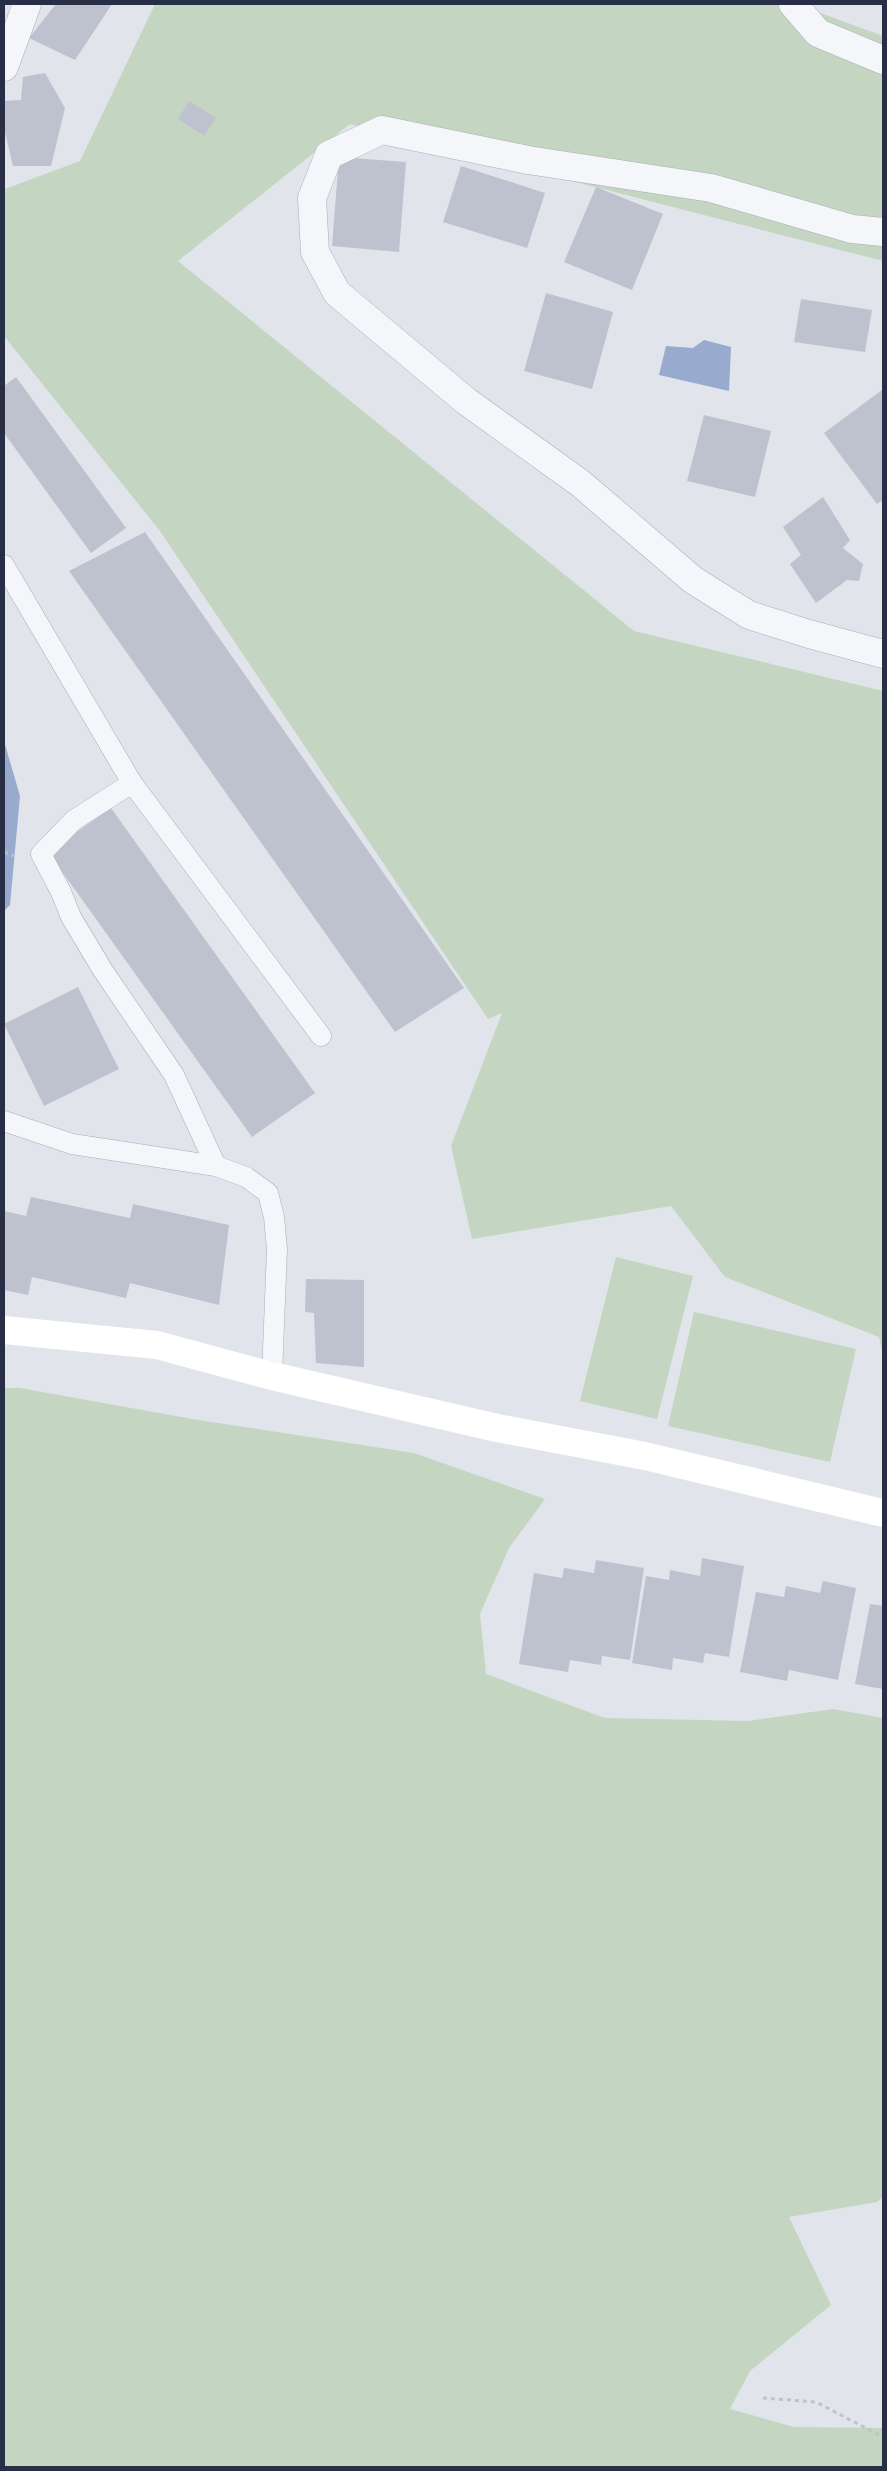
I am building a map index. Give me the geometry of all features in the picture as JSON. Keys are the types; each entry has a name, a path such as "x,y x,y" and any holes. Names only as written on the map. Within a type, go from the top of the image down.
{"street":[{"path":"4,67 27,4"},
{"path":"793,4 818,33 883,60"},
{"path":"883,232 852,229 711,188 528,160 382,130 329,156 312,198 315,252 337,293 466,401 580,483 693,580 749,615 883,654"},
{"path":"4,1330 157,1345 272,1376 497,1428 645,1456 883,1513"}],"lane":[{"path":"4,565 132,783 321,1036"},
{"path":"132,783 74,820 41,854 61,892 71,917 102,969 174,1075 216,1166"},
{"path":"4,1121 72,1144 216,1166 246,1177 268,1193 272,1209 276,1248 272,1376"}],"path":[{"path":"4,852 14,856"},
{"path":"762,2398 816,2402 883,2437"}],"green space":[{"path":"155,4 796,4 883,36 883,261 350,124 178,261 634,631 883,691 883,1354 879,1337 725,1277 671,1206 472,1239 451,1146 502,1013 488,1019 160,531 4,336 5,189 80,161"},
{"path":"616,1257 693,1276 657,1419 580,1401"},
{"path":"694,1312 856,1349 830,1462 668,1426"},
{"path":"4,1388 20,1388 198,1420 414,1453 545,1499 509,1548 480,1614 486,1674 605,1718 748,1721 833,1709 883,1718 883,2197 877,2202 789,2217 831,2305 750,2371 730,2409 794,2427 883,2428 883,2467 4,2467"}],"water":[{"path":"704,340 731,347 729,391 659,375 666,346 693,348"},
{"path":"4,741 20,796 10,905 4,911"}],"building":[{"path":"56,4 112,4 75,60 29,38"},
{"path":"45,73 65,108 51,166 13,166 4,128 4,101 21,100 23,77"},
{"path":"189,101 216,118 204,136 178,119"},
{"path":"339,157 406,162 399,252 332,246"},
{"path":"461,166 545,193 527,248 443,222"},
{"path":"596,187 663,214 632,290 564,262"},
{"path":"546,293 613,312 592,389 524,371"},
{"path":"801,299 872,310 865,352 794,342"},
{"path":"16,377 126,528 91,553 4,433 4,386"},
{"path":"882,390 883,500 877,504 824,433"},
{"path":"704,415 771,431 755,497 687,481"},
{"path":"823,497 850,540 843,548 863,564 859,581 847,580 816,603 790,564 801,555 783,527"},
{"path":"145,532 464,988 395,1032 69,571"},
{"path":"111,808 315,1093 252,1137 48,852"},
{"path":"78,987 119,1069 44,1106 4,1024"},
{"path":"31,1197 130,1218 133,1204 229,1225 219,1305 130,1283 126,1298 32,1277 28,1295 4,1290 4,1211 26,1216"},
{"path":"306,1279 364,1280 364,1367 316,1363 314,1313 305,1312"},
{"path":"702,1558 744,1566 729,1657 705,1653 703,1663 673,1658 672,1670 632,1663 646,1576 669,1580 670,1570 700,1576"},
{"path":"596,1560 644,1568 630,1660 602,1656 601,1665 570,1660 568,1672 519,1664 534,1573 562,1578 564,1568 594,1573"},
{"path":"823,1581 856,1588 838,1680 789,1670 787,1681 740,1672 756,1592 784,1597 786,1586 820,1593"},
{"path":"870,1604 883,1606 883,1689 855,1684"}]}
